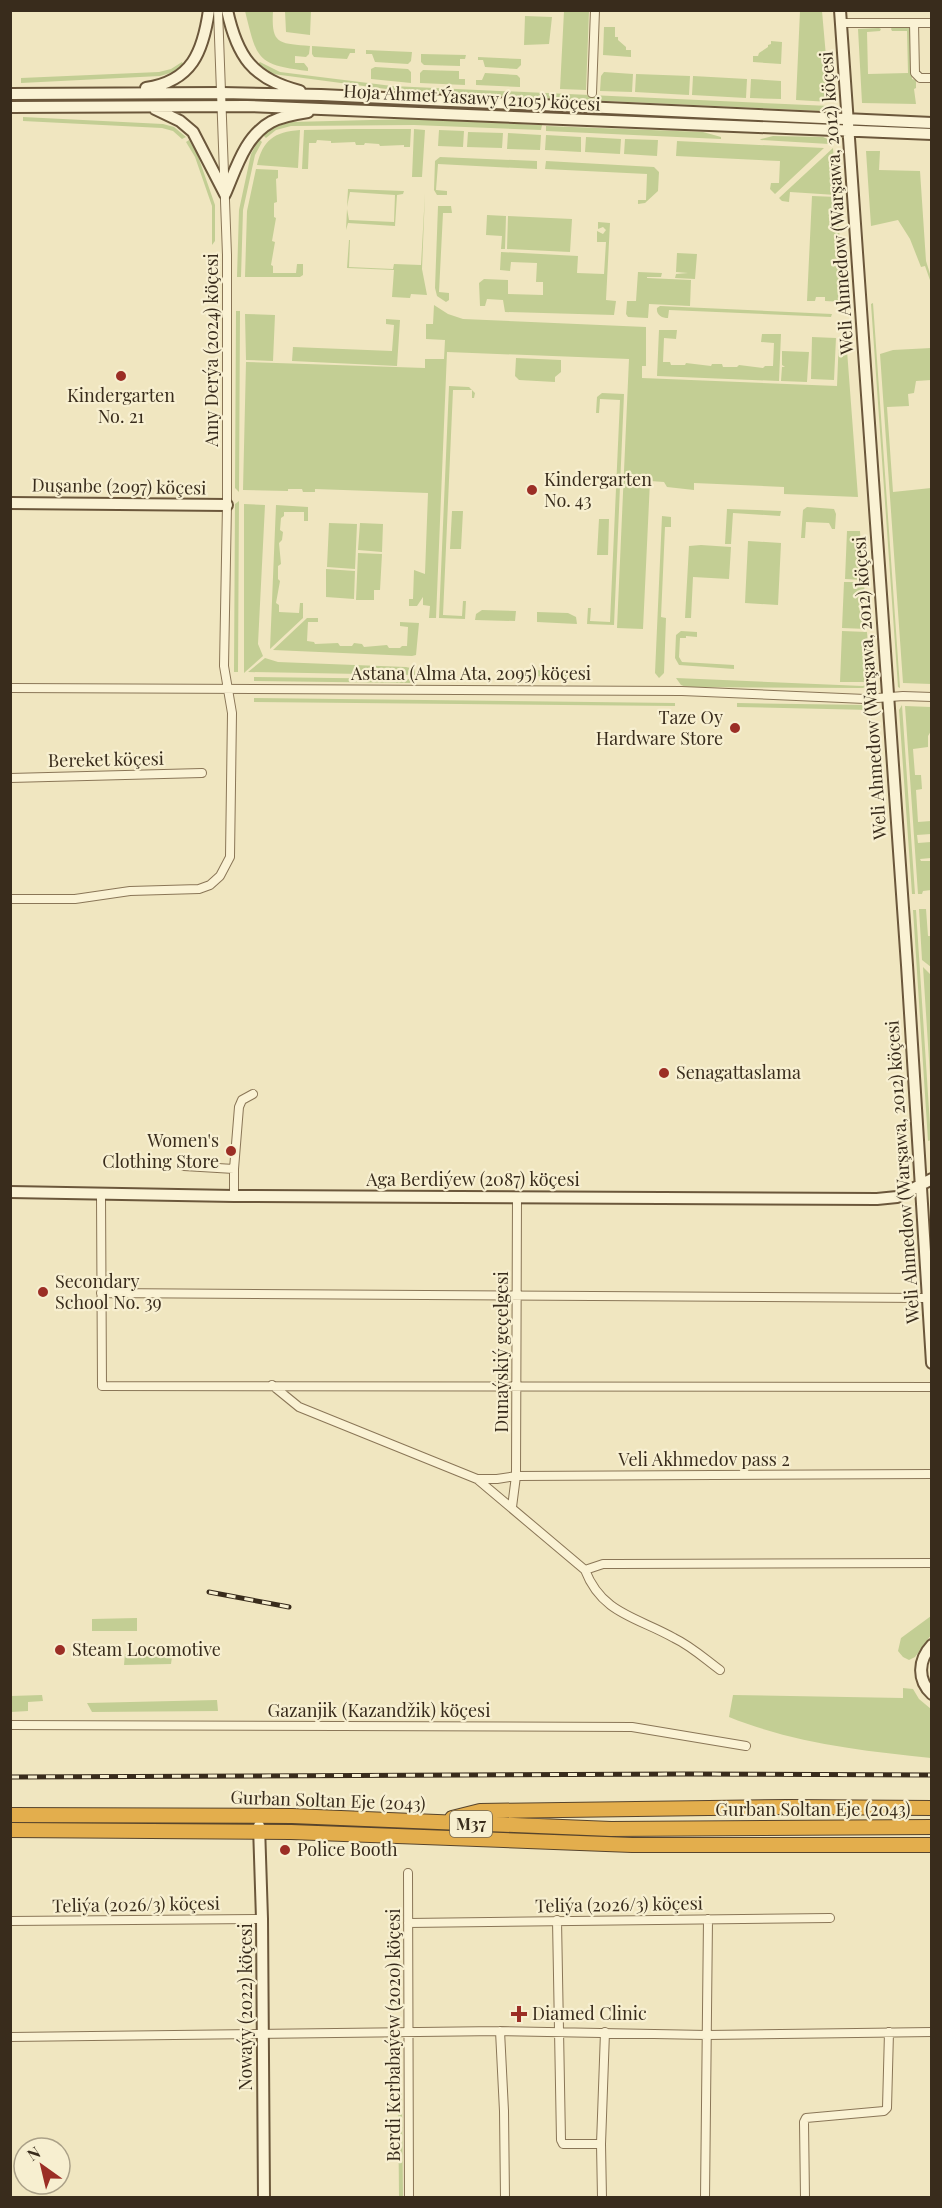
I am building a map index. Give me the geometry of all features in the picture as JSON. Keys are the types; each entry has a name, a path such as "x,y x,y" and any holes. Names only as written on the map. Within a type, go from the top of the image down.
{"highway":[{"path":"435,1822 480,1811 788,1807 932,1808"},
{"name":"Gurban Soltan Eje (2043)","path":"10,1815 259,1815 611,1829 932,1827"},
{"name":"Gurban Soltan Eje (2043)","path":"10,1830 259,1831 632,1845 932,1845"}],"street":[{"path":"97,94 157,87 182,74 200,52 209,10"},
{"name":"Amy Derýa (2024) köçesi","path":"10,898 75,899 130,891 199,889 210,885 220,876 230,857 232,713 224,666 227,505 227,255 218,10"},
{"path":"226,10 236,42 251,68 269,80 289,88 321,95"},
{"path":"592,93 595,10"},
{"name":"Weli Ahmedow (Warşawa, 2012) köçesi","path":"840,10 932,1363"},
{"path":"841,23 932,23"},
{"path":"914,23 915,73 920,78 932,78"},
{"name":"Hoja Ahmet Ýasawy (2105) köçesi","path":"10,94 321,95 932,123"},
{"name":"Hoja Ahmet Ýasawy (2105) köçesi","path":"10,107 152,108 223,105 932,134"},
{"path":"152,108 180,121 193,132 225,194"},
{"path":"225,194 248,143 261,129 280,118 323,108"},
{"name":"Duşanbe (2097) köçesi","path":"10,503 227,505"},
{"name":"Astana (Alma Ata, 2095) köçesi","path":"10,688 682,691 865,699 932,697"},
{"name":"Bereket köçesi","path":"10,778 202,773"},
{"path":"234,1196 239,1107 242,1100 253,1094"},
{"path":"184,1166 234,1169"},
{"name":"Aga Berdiýew (2087) köçesi","path":"10,1192 101,1195 877,1199 897,1197 932,1179"},
{"path":"101,1195 102,1386 932,1387"},
{"name":"Dunaýskiý geçelgesi","path":"512,1507 516,1476 517,1197"},
{"path":"101,1293 927,1298"},
{"path":"272,1385 298,1407 477,1479 585,1570 595,1592 612,1606 678,1639 720,1670"},
{"name":"Veli Akhmedov pass 2","path":"477,1479 516,1476 932,1474"},
{"path":"585,1570 603,1564 932,1563"},
{"path":"932,1645 924,1656 921,1668 922,1680 932,1694"},
{"name":"Gazanjik (Kazandžik) köçesi","path":"10,1725 632,1727 746,1746"},
{"name":"Nowaýy (2022) köçesi","path":"259,1815 264,2198"},
{"name":"Berdi Kerbabaýew (2020) köçesi","path":"408,1873 409,2198"},
{"name":"Teliýa (2026/3) köçesi","path":"408,1923 830,1917"},
{"name":"Teliýa (2026/3) köçesi","path":"10,1921 262,1919"},
{"path":"705,2198 708,1919"},
{"path":"557,1920 561,2140 563,2144 601,2144"},
{"path":"10,2037 500,2031 707,2035 932,2032"},
{"path":"500,2031 505,2198"},
{"path":"602,2198 601,2144 605,2032"},
{"path":"805,2198 804,2122 806,2118 884,2111 887,2108 889,2032"}],"green space":[{"path":"245,11 273,11 274,30 279,40 284,43 310,46 306,57 295,56 295,63 304,63 308,71 278,66 262,57 256,49"},
{"path":"285,11 311,11 310,35 286,32"},
{"path":"564,11 589,11 586,90 560,89"},
{"path":"800,11 822,11 830,102 796,100"},
{"path":"525,16 552,17 549,44 524,45"},
{"path":"604,27 615,27 615,37 618,37 626,50 631,50 631,57 603,55"},
{"path":"892,27 911,27 912,79 916,80 914,89 916,104 862,103 858,29 881,29 867,32 868,74 908,73 907,31 892,31"},
{"path":"771,41 782,42 781,64 753,62 753,56 758,56 771,44"},
{"path":"312,46 355,49 355,53 350,53 347,59 314,57"},
{"path":"366,50 412,52 411,61 408,64 375,62 372,54 366,54"},
{"path":"421,54 466,55 465,59 460,59 460,66 424,65 421,62"},
{"path":"478,57 521,59 521,65 517,69 485,67 483,60 478,60"},
{"path":"182,62 184,65 177,71 160,76 21,83 21,78 159,72 171,69"},
{"path":"260,62 280,72 392,86 830,106 823,111 409,92 273,74 257,65"},
{"path":"375,67 408,69 411,72 411,83 371,79 371,69"},
{"path":"423,70 459,71 459,79 465,79 465,85 420,83 420,73"},
{"path":"604,72 633,74 632,92 600,91 601,76"},
{"path":"485,73 517,75 520,78 520,87 476,85 476,80 482,80"},
{"path":"636,74 690,76 689,95 635,92"},
{"path":"693,76 747,79 746,98 692,95"},
{"path":"751,79 781,81 781,99 750,98"},
{"path":"23,117 163,124 174,127 186,137 182,139 173,131 162,128 23,121"},
{"path":"411,119 542,125 541,130 414,125 291,126 276,130 266,138 263,135 275,127 291,122"},
{"path":"546,126 703,132 721,137 721,139 546,131"},
{"path":"411,129 410,147 365,143 356,145 355,142 331,143 331,141 317,140 316,143 309,143 308,169 302,169 304,130"},
{"path":"414,129 425,130 422,177 412,177"},
{"path":"300,130 298,168 257,165 266,143 277,135"},
{"path":"439,130 464,131 463,147 438,146"},
{"path":"468,132 503,133 502,148 467,147"},
{"path":"508,133 541,135 540,150 507,149"},
{"path":"546,135 581,137 581,152 545,150"},
{"path":"773,136 823,137 832,141 829,144 760,140"},
{"path":"586,137 621,139 620,154 585,152"},
{"path":"259,139 262,142 255,155 243,210 241,277 237,277 239,210 251,154"},
{"path":"625,139 658,140 657,156 624,154"},
{"path":"189,140 198,156 215,205 215,241 212,245 212,206 195,157 186,142"},
{"path":"677,141 824,148 775,194 770,189 771,183 779,183 780,161 676,156"},
{"path":"833,148 836,195 790,192 789,202 779,198"},
{"path":"866,151 880,151 879,170 920,171 926,261 931,283 925,266 921,267 910,239 898,220 871,226"},
{"path":"440,157 537,161 537,169 438,164 436,190 447,191 447,195 437,195 434,190 435,161"},
{"path":"546,161 654,167 659,172 658,191 645,203 638,204 638,200 646,200 647,174 545,169"},
{"path":"256,169 278,170 277,202 274,203 274,217 276,218 272,241 275,242 271,265 273,273 296,273 297,264 303,264 303,275 300,277 245,277 247,211"},
{"path":"348,189 404,191 403,194 397,195 395,226 348,223 346,230 347,209 349,220 394,222 395,195 350,192 347,207"},
{"path":"425,193 422,269 427,295 411,294 410,298 392,297 394,270 347,268 349,240 349,267 393,269 394,264 421,265"},
{"path":"812,196 837,197 844,302 825,301 825,297 816,297 815,301 807,301"},
{"path":"438,206 451,206 452,213 443,213 439,292 449,293 449,300 446,302 437,296 435,288"},
{"path":"487,215 506,216 505,249 501,249 502,236 486,235"},
{"path":"508,216 572,219 570,252 507,249"},
{"path":"598,222 610,223 606,300 616,301 614,315 505,312 503,300 487,299 485,306 480,306 479,283 484,279 508,280 508,294 543,295 543,282 536,282 537,263 511,262 510,271 500,270 501,252 578,256 577,273 604,274 606,242 597,242 597,231 603,234 606,230 603,227 598,229"},
{"path":"677,253 697,254 695,279 675,278 676,274 688,273 676,272"},
{"path":"638,272 662,273 661,277 647,278 691,280 690,306 649,304 648,318 628,317 626,314 627,301 636,301"},
{"path":"873,303 900,688 898,687 871,304"},
{"path":"434,305 448,314 463,319 646,327 646,366 642,366 642,378 837,386 839,337 846,337 858,497 784,494 784,487 694,483 694,490 667,487 664,482 650,481 643,629 617,628 629,359 447,352 436,618 429,618 430,606 423,605 423,597 417,606 409,606 409,599 413,599 414,570 425,574 428,493 315,489 315,492 303,492 302,489 243,490 246,362 425,368 425,359 444,359 445,340 426,339 426,324 433,324"},
{"path":"660,306 832,314 831,317 669,310 668,318 658,314 657,308"},
{"path":"236,311 240,311 239,492 235,488"},
{"path":"245,314 275,315 273,361 246,360"},
{"path":"386,319 400,320 397,366 292,361 293,347 392,351 394,325 386,324"},
{"path":"659,330 677,330 676,339 664,338 663,362 670,362 671,365 722,364 723,367 773,366 774,343 761,342 762,334 781,334 779,381 657,376"},
{"path":"812,337 836,338 834,380 811,379"},
{"path":"931,348 931,380 916,381 914,393 908,394 909,406 887,407 893,492 931,488 931,684 903,683 880,354 893,350"},
{"path":"782,351 809,352 807,382 781,381 782,367 785,367 782,365"},
{"path":"516,358 561,360 561,372 555,377 555,382 519,380 515,376"},
{"path":"449,386 469,387 472,390 453,390 443,615 462,616 463,601 466,601 465,619 439,618"},
{"path":"602,393 624,394 614,625 587,624 588,608 591,608 590,621 610,622 620,400 600,399 599,413 596,413 597,397"},
{"path":"239,501 238,672 234,672 235,504"},
{"path":"244,504 265,505 258,644 263,656 244,673"},
{"path":"276,505 308,507 308,521 304,521 304,512 284,512 281,518 280,530 283,532 279,543 281,564 278,566 280,581 276,603 279,605 279,612 299,613 300,603 303,603 303,618 270,649"},
{"path":"807,507 834,509 835,529 832,529 829,523 806,522 805,538 801,538 803,510"},
{"path":"727,509 781,511 780,516 733,513 731,544 725,544"},
{"path":"452,511 463,511 461,549 450,549"},
{"path":"662,516 671,517 671,527 665,527 661,617 666,618 664,673 659,678 655,673"},
{"path":"599,519 609,519 608,555 597,555"},
{"path":"329,523 357,524 355,569 327,567"},
{"path":"360,523 383,524 382,552 358,550"},
{"path":"847,531 860,531 863,580 845,579"},
{"path":"748,541 781,543 778,605 745,603"},
{"path":"689,546 731,547 729,579 693,577 691,618 685,618"},
{"path":"358,553 382,554 380,590 374,590 374,600 356,600"},
{"path":"326,569 355,571 354,599 326,597"},
{"path":"844,582 864,582 867,629 842,628"},
{"path":"482,610 516,611 515,621 475,620 476,614"},
{"path":"537,612 568,613 576,617 577,624 537,622"},
{"path":"307,618 318,618 318,622 308,622 307,641 315,644 338,643 340,646 352,646 354,643 362,644 364,647 387,645 389,648 400,648 407,646 408,627 400,626 400,622 419,623 416,655 273,650"},
{"path":"681,631 697,632 697,637 680,638 679,657 682,662 734,665 734,669 679,665 675,658 676,635"},
{"path":"842,631 867,632 870,677 866,682 840,682"},
{"path":"265,658 278,662 406,667 415,669 415,675 248,672"},
{"path":"523,670 584,671 584,677 523,676"},
{"path":"254,677 413,679 410,683 254,681"},
{"path":"676,678 863,686 872,683 863,688 686,687 681,685"},
{"path":"254,698 675,703 675,706 254,702"},
{"path":"737,703 867,705 871,710 737,707"},
{"path":"902,705 915,894 912,894 899,710"},
{"path":"905,706 931,707 928,747 913,749 915,775 921,775 922,789 916,790 918,822 931,821 931,834 917,835 918,843 931,842 931,858 920,859 931,861 931,890 923,891 922,894 918,894"},
{"path":"919,909 926,909 928,936 931,936 931,967 922,960"},
{"path":"913,910 916,910 931,1140 928,1141"},
{"path":"923,967 931,975 931,1091"},
{"path":"931,1616 931,1635 915,1657 909,1660 903,1657 898,1651 901,1638"},
{"path":"137,1618 137,1631 92,1631 92,1619"},
{"path":"125,1654 172,1657 171,1664 124,1665"},
{"path":"903,1688 913,1689 919,1699 931,1709 931,1758 854,1749 803,1740 729,1717 733,1695 903,1698"},
{"path":"42,1695 43,1701 28,1702 28,1711 11,1712 11,1696"},
{"path":"217,1700 218,1711 92,1712 87,1703"},
{"path":"400,2086 402,2088 403,2198 399,2197 398,2088"}],"railway":[{"path":"209,1592 289,1607"},
{"path":"10,1777 932,1775"}],"place":[{"name":"Kindergarten No. 21","path":"121,376"},
{"name":"Kindergarten No. 43","path":"532,490"},
{"name":"Taze Oy Hardware Store","path":"735,728"},
{"name":"Senagattaslama","path":"664,1073"},
{"name":"Women's Clothing Store","path":"231,1151"},
{"name":"Secondary School No. 39","path":"43,1292"},
{"name":"Steam Locomotive","path":"60,1650"},
{"name":"Police Booth","path":"285,1850"},
{"name":"Diamed Clinic","path":"519,2014"}]}
